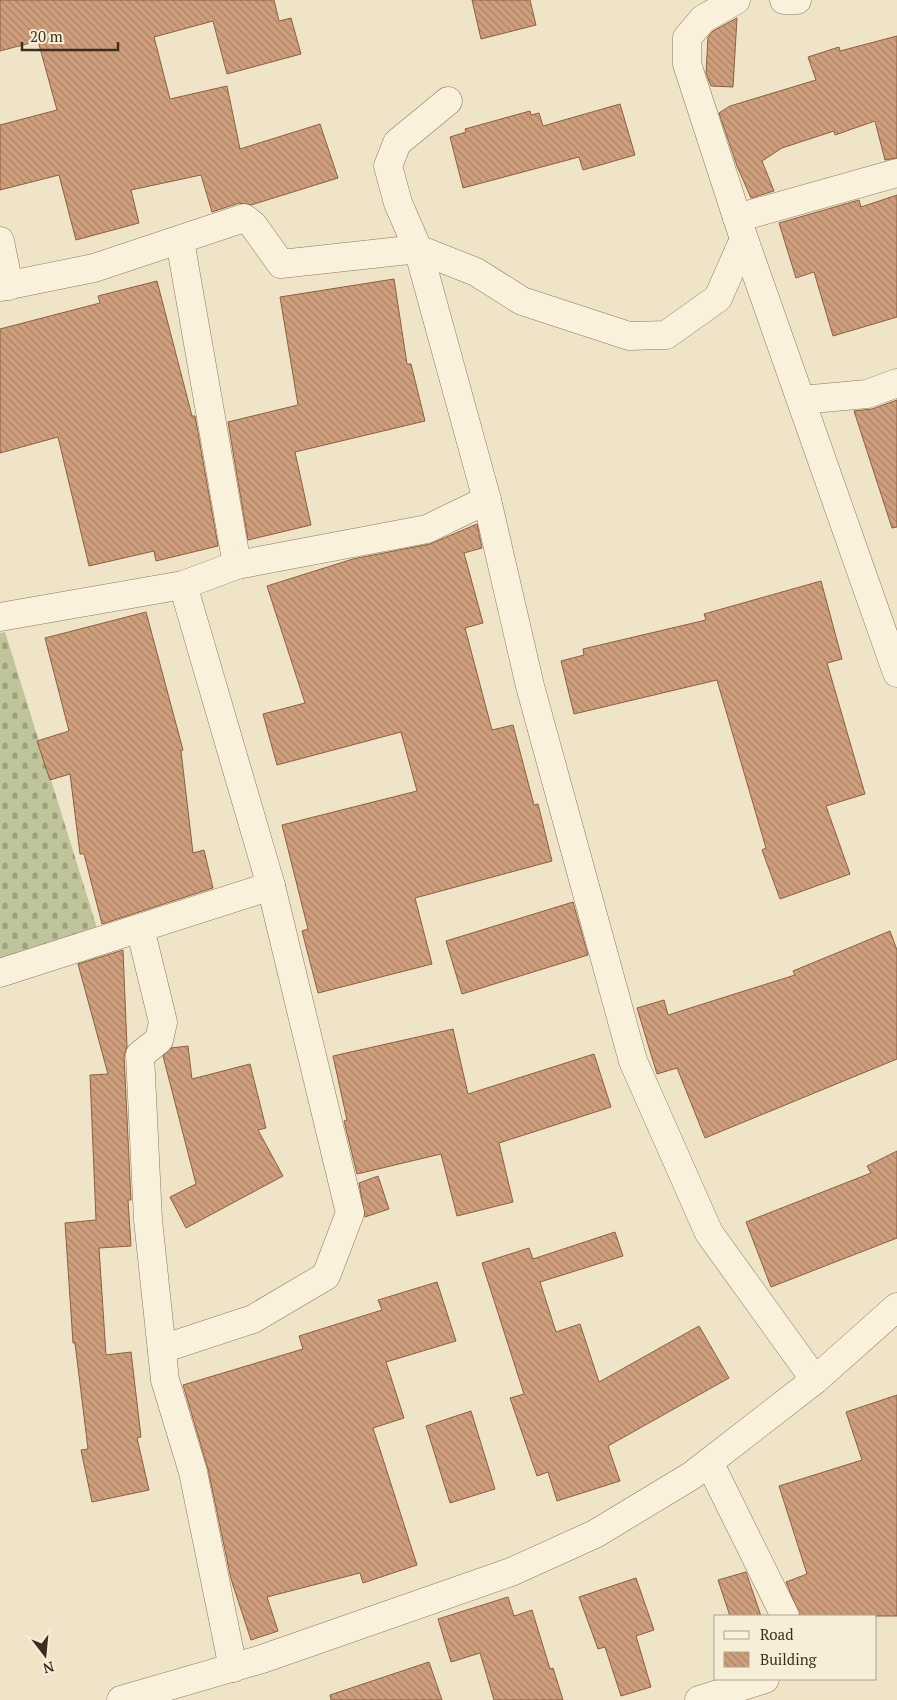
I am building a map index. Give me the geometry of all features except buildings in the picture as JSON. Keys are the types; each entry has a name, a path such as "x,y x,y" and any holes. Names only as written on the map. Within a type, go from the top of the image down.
{"street":[{"path":"736,0 703,19 687,38 687,64 741,228 897,674"},
{"path":"784,0 797,0"},
{"path":"448,101 397,144 388,166 398,203 418,249 487,500 530,686 634,1061 709,1233 815,1380"},
{"path":"741,228 897,173"},
{"path":"0,241 5,286 94,268 180,241 244,218 253,225 281,264 418,249 476,272 522,301 629,336 638,336 666,335 718,298 741,228"},
{"path":"180,241 237,565"},
{"path":"801,400 866,394 897,383"},
{"path":"0,617 183,585 237,565 427,529 487,500"},
{"path":"162,1349 253,1319 326,1276 350,1213 271,886 183,585"},
{"path":"0,973 271,886"},
{"path":"140,928 163,1022 160,1040 140,1055 148,1220 162,1349 166,1380 194,1472 233,1668"},
{"path":"122,1700 233,1668 511,1572 595,1534 691,1476 815,1380 897,1307"},
{"path":"709,1462 785,1615"},
{"path":"700,1700 762,1680"}],"green space":[{"path":"5,632 97,928 0,959 0,633"}]}
